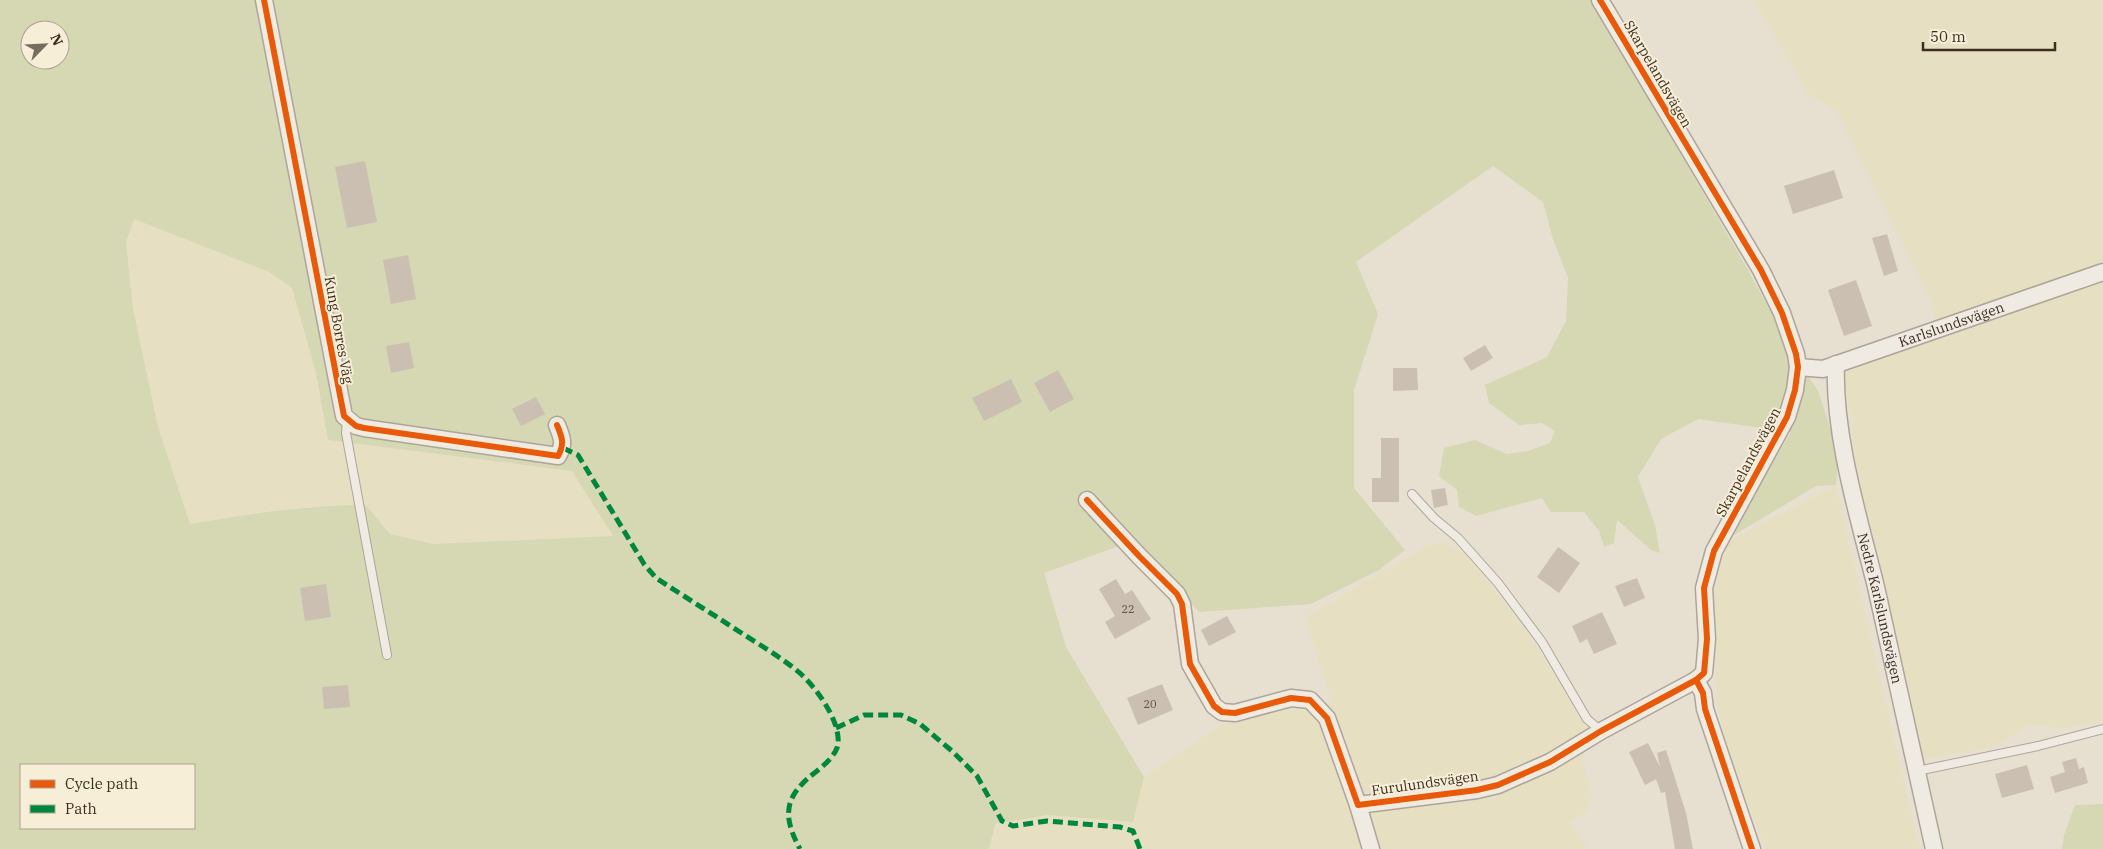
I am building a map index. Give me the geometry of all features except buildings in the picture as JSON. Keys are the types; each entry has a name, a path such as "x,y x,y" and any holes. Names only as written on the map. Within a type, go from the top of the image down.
{"street":[{"name":"Kung Borres Väg","path":"264,0 340,407 347,420"},
{"name":"Skarpelandsvägen","path":"1600,0 1704,179 1761,270 1782,312 1798,367 1795,390 1787,417 1714,551 1704,588 1707,660 1704,674 1696,680"},
{"name":"Karlslundsvägen","path":"1798,367 1812,370 1836,364 2103,272"},
{"name":"Nedre Karlslundsvägen","path":"1836,364 1842,438 1934,849"},
{"path":"347,420 356,426 364,428 558,456 563,448 562,437 557,425"},
{"name":"Furulundsvägen","path":"1087,500 1149,567 1177,594 1182,604 1190,664 1214,706 1222,712 1235,713 1291,698 1310,700 1327,718 1358,805 1477,790 1498,785 1550,762 1601,731 1696,680"},
{"path":"1696,680 1703,693 1706,709 1752,849"},
{"path":"1358,805 1371,849"}],"lane":[{"path":"347,420 346,433 387,655"},
{"path":"1412,494 1434,518 1458,538 1498,583 1542,642 1587,719 1601,731"},
{"path":"1917,771 2038,746 2103,729"}],"shaded area":[{"path":"1754,0 2103,0 2103,722 2062,729 2029,725 1991,748 1924,759 1858,480 1844,373 1940,336 1931,301 1837,112 1808,94"},
{"path":"134,219 269,272 292,288 316,373 328,440 572,471 613,536 434,544 390,534 366,505 334,505 266,511 190,524 158,427 133,309 126,242"},
{"path":"1836,485 1921,849 1765,849 1727,747 1715,696 1715,640 1710,603 1728,541"},
{"path":"1444,542 1465,554 1504,602 1543,656 1589,733 1582,761 1592,795 1590,811 1570,820 1588,849 989,849 994,824 1048,815 1133,822 1144,777 1221,725 1292,705 1332,703 1305,617 1428,545"}],"green space":[{"path":"0,0 1591,0 1748,270 1789,346 1818,391 1839,454 1836,485 1816,486 1734,535 1739,521 1791,432 1698,419 1661,439 1638,477 1655,525 1660,553 1651,550 1617,520 1614,543 1604,547 1599,531 1584,512 1551,512 1542,498 1476,516 1459,507 1457,490 1439,476 1444,448 1475,440 1507,454 1528,451 1550,443 1555,431 1542,423 1519,425 1489,403 1485,385 1547,357 1566,321 1568,278 1553,239 1543,202 1493,166 1356,262 1378,314 1354,390 1354,488 1405,550 1379,570 1311,604 1199,612 1133,541 1044,573 1066,647 1144,777 1133,822 1048,815 995,824 989,849 0,849","holes":["134,219 269,272 292,288 316,373 328,440 572,471 613,536 434,544 390,534 366,505 300,508 190,524 158,427 133,309 126,242"]},
{"path":"2103,804 2103,849 2062,849 2064,835 2075,805"}],"marked path":[{"path":"563,448 578,455 644,564 656,578 788,664 802,675 828,709 837,729 837,748 828,761 798,788 789,806 790,825 800,849"},
{"path":"836,728 864,715 901,715 920,724 952,751 977,776 1002,821 1013,826 1047,821 1120,827 1133,831 1140,849"}],"cycle path":[{"path":"264,0 344,416 356,426 364,428 558,456 562,448 562,440 557,425"},
{"path":"1600,0 1761,270 1782,313 1796,354 1798,367 1795,390 1787,417 1714,551 1704,588 1707,639 1704,673 1696,680 1703,693 1705,709 1752,849"},
{"path":"1087,500 1177,594 1182,604 1190,664 1214,706 1222,712 1235,713 1291,698 1310,700 1327,718 1358,805 1477,790 1498,785 1550,762 1601,731 1696,680"}]}
